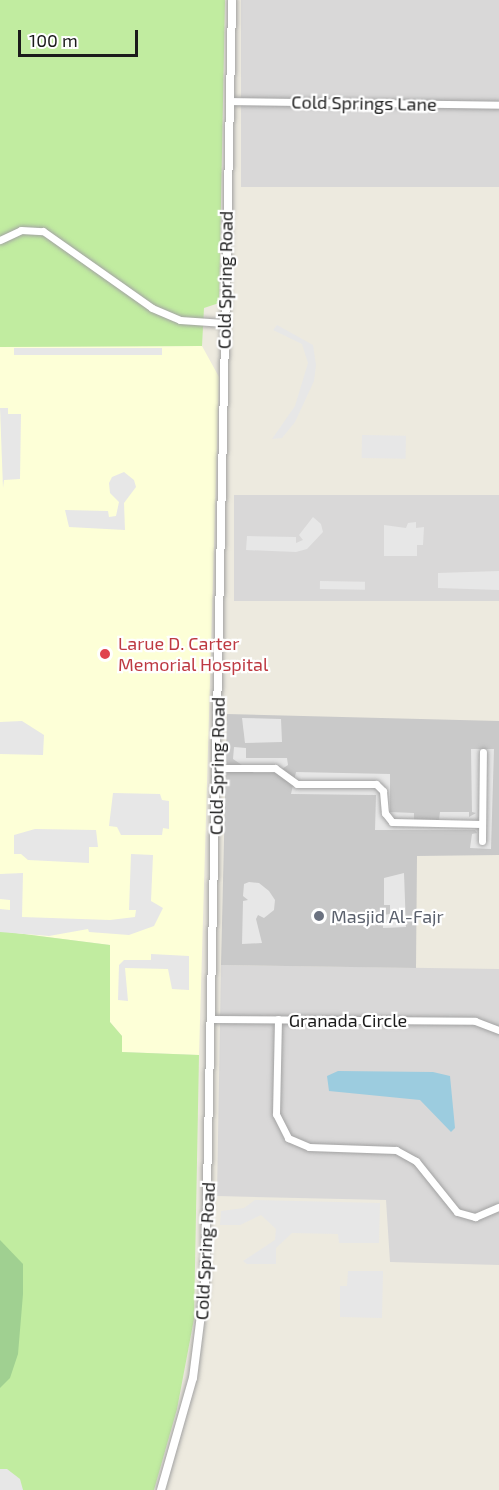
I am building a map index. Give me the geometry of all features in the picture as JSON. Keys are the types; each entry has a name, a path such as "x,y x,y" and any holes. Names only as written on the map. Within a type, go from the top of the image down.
{"street":[{"name":"Cold Spring Road","path":"161,1490 191,1389 203,1312 212,1018 232,0"},
{"name":"Cold Springs Lane","path":"229,101 499,105"},
{"path":"0,240 21,230 43,231 152,308 180,320 224,323"},
{"path":"482,841 483,752"},
{"path":"217,768 276,768 297,784 376,784 384,792 385,813 392,822 482,824"},
{"name":"Granada Circle","path":"212,1018 484,1022 499,1030"},
{"path":"278,1019 276,1114 288,1138 309,1147 396,1150 416,1161 457,1212 475,1217 499,1208"}],"shaded area":[{"path":"241,0 499,0 499,187 241,187"},
{"path":"277,325 313,345 316,365 314,381 295,422 282,438 272,439 295,406 308,363 302,344 273,330"},
{"name":"Larue D. Carter Memorial Hospital","path":"202,346 219,377 199,1055 122,1052 122,1036 110,1022 110,945 0,931 0,347"},
{"path":"14,348 162,348 162,355 14,355"},
{"path":"0,408 8,408 8,414 21,414 20,479 4,480 3,488"},
{"path":"362,435 406,436 406,459 362,458"},
{"path":"124,472 134,480 136,487 124,503 125,530 69,527 65,510 108,511 109,517 116,516 119,502 110,493 109,483 112,477"},
{"path":"234,495 499,495 499,601 234,601"},
{"path":"313,517 321,524 323,532 307,549 296,552 246,550 247,536 296,537 296,543 303,540 299,535"},
{"path":"416,522 416,528 424,527 423,545 417,545 417,556 384,556 384,525 406,528 408,523"},
{"path":"499,571 499,590 438,588 438,573"},
{"path":"320,581 365,582 365,590 320,589"},
{"path":"227,714 499,721 499,855 417,856 416,968 221,965"},
{"path":"242,718 281,719 282,742 245,743"},
{"path":"22,721 44,735 43,755 0,754 0,722"},
{"path":"234,747 246,748 246,758 287,758 288,765 276,773 254,773 233,759"},
{"path":"471,749 494,749 491,849 470,848 472,834 477,833 475,830 375,830 376,795 291,794 296,772 390,774 390,812 414,813 414,820 439,820 440,812 469,812 469,817 476,813 472,812"},
{"path":"113,793 160,794 162,800 169,801 169,829 163,828 162,835 121,835 117,827 109,826"},
{"path":"35,829 96,830 98,847 89,847 89,863 28,860 21,854 14,854 14,835"},
{"path":"131,854 153,855 151,901 163,908 154,926 129,935 89,932 88,929 49,936 0,932 0,909 10,910 10,900 0,899 0,874 23,873 22,917 110,920 135,917 136,910 129,910"},
{"path":"404,873 406,927 383,928 383,915 390,914 390,905 384,905 384,878"},
{"path":"259,883 269,891 275,900 274,910 264,918 258,915 256,919 262,943 242,944 243,901 248,900 243,896 244,884"},
{"path":"151,954 189,956 189,990 172,989 168,969 125,968 128,1001 118,1000 119,965 124,960 151,960"},
{"path":"221,965 499,969 499,1265 390,1262 386,1200 217,1196"},
{"path":"255,1200 380,1203 379,1243 339,1243 338,1234 292,1233 276,1248 276,1264 247,1264 243,1261 275,1240 276,1229 261,1215 240,1225 220,1225 221,1211 244,1208"},
{"path":"348,1271 383,1271 382,1318 340,1317 340,1286 347,1286"},
{"path":"0,1469 7,1469 20,1479 23,1490 0,1490"}],"green space":[{"path":"0,0 225,0 219,303 204,308 202,346 0,347"},
{"path":"0,931 110,945 110,1022 122,1036 122,1052 199,1055 194,1319 177,1409 154,1490 0,1490"},
{"path":"0,1240 23,1264 23,1294 18,1354 10,1378 0,1388"}],"water":[{"path":"338,1071 433,1072 450,1076 455,1128 451,1132 420,1100 329,1091 327,1076"}],"place":[{"name":"Larue D. Carter Memorial Hospital","path":"105,654"},
{"name":"Masjid Al-Fajr","path":"319,916"}]}
